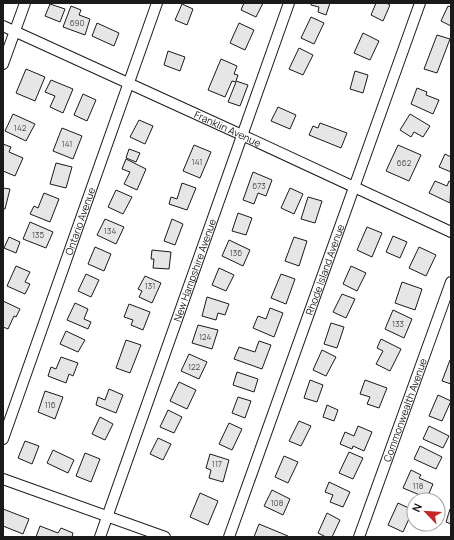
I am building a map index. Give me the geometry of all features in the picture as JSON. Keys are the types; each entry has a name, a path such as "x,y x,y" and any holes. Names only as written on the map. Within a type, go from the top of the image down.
{"street":[{"path":"3,64 25,3"},
{"name":"Ontario Avenue","path":"3,439 157,3"},
{"name":"New Hampshire Avenue","path":"100,537 289,3"},
{"name":"Rhode Island Avenue","path":"229,537 420,3"},
{"name":"Franklin Avenue","path":"3,26 451,232"},
{"name":"Commonwealth Avenue","path":"359,537 451,282"},
{"path":"3,479 165,537"}],"building":[{"path":"244,3 263,3 256,17 241,10"},
{"path":"311,3 330,3 326,15 318,12 319,7 311,5"},
{"path":"376,3 386,3 390,5 383,21 371,15"},
{"path":"50,4 65,9 60,22 45,16"},
{"path":"182,4 193,9 187,25 175,20"},
{"path":"71,6 81,10 79,15 90,19 85,35 63,27"},
{"path":"448,6 451,7 451,26 441,21"},
{"path":"311,17 324,23 314,44 301,38"},
{"path":"97,23 119,33 114,46 92,36"},
{"path":"239,23 254,30 245,50 230,43"},
{"path":"363,33 379,41 370,60 354,53"},
{"path":"437,35 450,39 437,73 424,69"},
{"path":"299,48 313,55 303,75 289,69"},
{"path":"168,51 185,57 180,71 164,65"},
{"path":"221,59 237,66 234,74 238,75 236,81 248,85 240,106 228,102 236,82 232,81 225,97 208,90"},
{"path":"26,69 45,77 35,101 16,93"},
{"path":"355,71 368,75 363,93 350,89"},
{"path":"51,80 73,89 63,113 50,107 55,96 45,92"},
{"path":"417,88 427,92 426,95 439,100 433,114 411,104"},
{"path":"83,94 96,100 87,121 74,115"},
{"path":"278,107 296,115 290,129 271,121"},
{"path":"13,114 35,124 26,141 5,131"},
{"path":"410,114 430,126 423,137 414,132 411,137 400,130"},
{"path":"139,120 153,126 145,144 130,137"},
{"path":"320,123 347,133 341,148 309,135 313,126 318,128"},
{"path":"62,128 82,136 73,159 53,151"},
{"path":"3,144 11,147 9,152 23,158 15,176 3,171"},
{"path":"194,145 211,152 200,178 183,171"},
{"path":"398,145 421,155 409,181 386,171"},
{"path":"129,149 140,153 136,162 126,158"},
{"path":"445,154 451,157 451,172 439,167"},
{"path":"126,159 146,169 137,190 124,184 130,172 122,169"},
{"path":"56,163 72,167 66,188 50,184"},
{"path":"253,172 272,180 266,196 258,193 254,204 243,200"},
{"path":"435,181 447,186 449,181 451,182 450,203 429,193"},
{"path":"182,183 196,188 187,210 169,204 171,197 177,199"},
{"path":"3,188 10,189 5,209 3,209"},
{"path":"290,188 303,194 294,214 281,208"},
{"path":"116,190 132,197 123,214 108,207"},
{"path":"44,193 59,199 50,222 30,214 34,206 38,208"},
{"path":"308,197 322,201 315,223 301,219"},
{"path":"238,213 252,218 246,235 232,231"},
{"path":"105,219 124,227 116,244 97,235"},
{"path":"172,219 183,224 175,245 164,241"},
{"path":"30,222 53,232 46,248 23,239"},
{"path":"367,227 382,233 372,257 357,250"},
{"path":"393,236 407,242 400,258 386,252"},
{"path":"9,237 20,242 16,253 4,248"},
{"path":"294,237 307,241 299,266 285,261"},
{"path":"229,240 250,250 243,266 222,256"},
{"path":"95,247 111,254 104,271 88,264"},
{"path":"419,247 436,255 426,276 409,268"},
{"path":"152,250 171,252 169,269 153,268 154,259 151,259"},
{"path":"16,266 30,272 25,282 30,284 25,294 7,286"},
{"path":"351,266 366,273 357,291 343,284"},
{"path":"219,268 234,275 226,291 212,285"},
{"path":"86,274 99,280 91,297 78,291"},
{"path":"281,274 295,279 286,304 271,298"},
{"path":"145,276 161,283 152,303 139,297 142,291 138,289"},
{"path":"402,282 422,289 415,310 395,303"},
{"path":"342,294 355,299 346,318 333,312"},
{"path":"207,297 229,304 225,315 218,313 216,320 202,316"},
{"path":"3,301 20,309 16,317 14,316 8,329 3,327"},
{"path":"75,303 88,309 84,319 91,322 88,329 67,320"},
{"path":"129,304 150,312 143,330 131,325 133,320 124,317"},
{"path":"270,308 283,313 274,337 253,328 258,316 266,319"},
{"path":"393,310 412,319 404,338 385,329"},
{"path":"331,323 344,327 337,348 324,344"},
{"path":"198,325 218,330 212,349 192,343"},
{"path":"66,331 85,340 78,352 60,344"},
{"path":"381,339 401,349 390,371 376,364 383,351 377,348"},
{"path":"126,340 141,345 130,373 116,368"},
{"path":"259,341 271,345 262,369 234,359 239,347 255,352"},
{"path":"322,350 336,357 326,376 313,370"},
{"path":"189,354 207,362 199,379 181,371"},
{"path":"61,357 78,363 73,376 69,374 66,383 48,376 51,367 56,369"},
{"path":"451,360 451,384 442,381"},
{"path":"237,372 258,379 254,392 233,385"},
{"path":"310,380 323,385 317,402 304,398"},
{"path":"365,380 387,388 379,408 367,404 370,397 360,394"},
{"path":"179,382 196,390 187,409 170,401"},
{"path":"109,389 123,395 116,413 96,405 98,397 105,400"},
{"path":"45,391 63,397 55,419 38,412"},
{"path":"438,395 451,401 442,421 429,416"},
{"path":"238,397 251,401 245,418 232,413"},
{"path":"327,405 338,410 334,421 323,417"},
{"path":"168,410 182,417 174,433 160,427"},
{"path":"100,417 113,424 105,440 92,434"},
{"path":"299,421 311,426 301,446 289,441"},
{"path":"229,423 242,429 232,450 219,444"},
{"path":"358,426 372,432 364,451 353,446 352,449 340,444 345,432 354,436"},
{"path":"429,426 449,436 443,448 423,439"},
{"path":"158,438 171,444 163,460 150,454"},
{"path":"25,441 39,446 32,464 18,458"},
{"path":"420,446 442,457 436,469 414,459"},
{"path":"53,450 74,460 68,473 47,463"},
{"path":"349,452 363,458 353,479 339,473"},
{"path":"85,453 100,459 91,482 76,476"},
{"path":"210,454 229,460 223,482 209,478 211,470 206,468"},
{"path":"284,456 298,462 288,483 275,477"},
{"path":"411,470 421,475 419,478 433,484 430,492 413,492 403,488"},
{"path":"329,482 350,492 343,507 330,502 333,495 325,492"},
{"path":"272,490 290,499 283,515 264,506"},
{"path":"200,493 218,501 208,525 190,517"},
{"path":"398,503 406,507 406,525 403,532 388,525"},
{"path":"3,509 29,519 23,534 3,526"},
{"path":"450,509 451,509 451,524 446,522"},
{"path":"327,513 340,520 332,537 326,537 318,533"},
{"path":"259,524 288,536 288,537 254,537"},
{"path":"40,526 58,533 61,528 73,533 72,537 36,537"}]}
